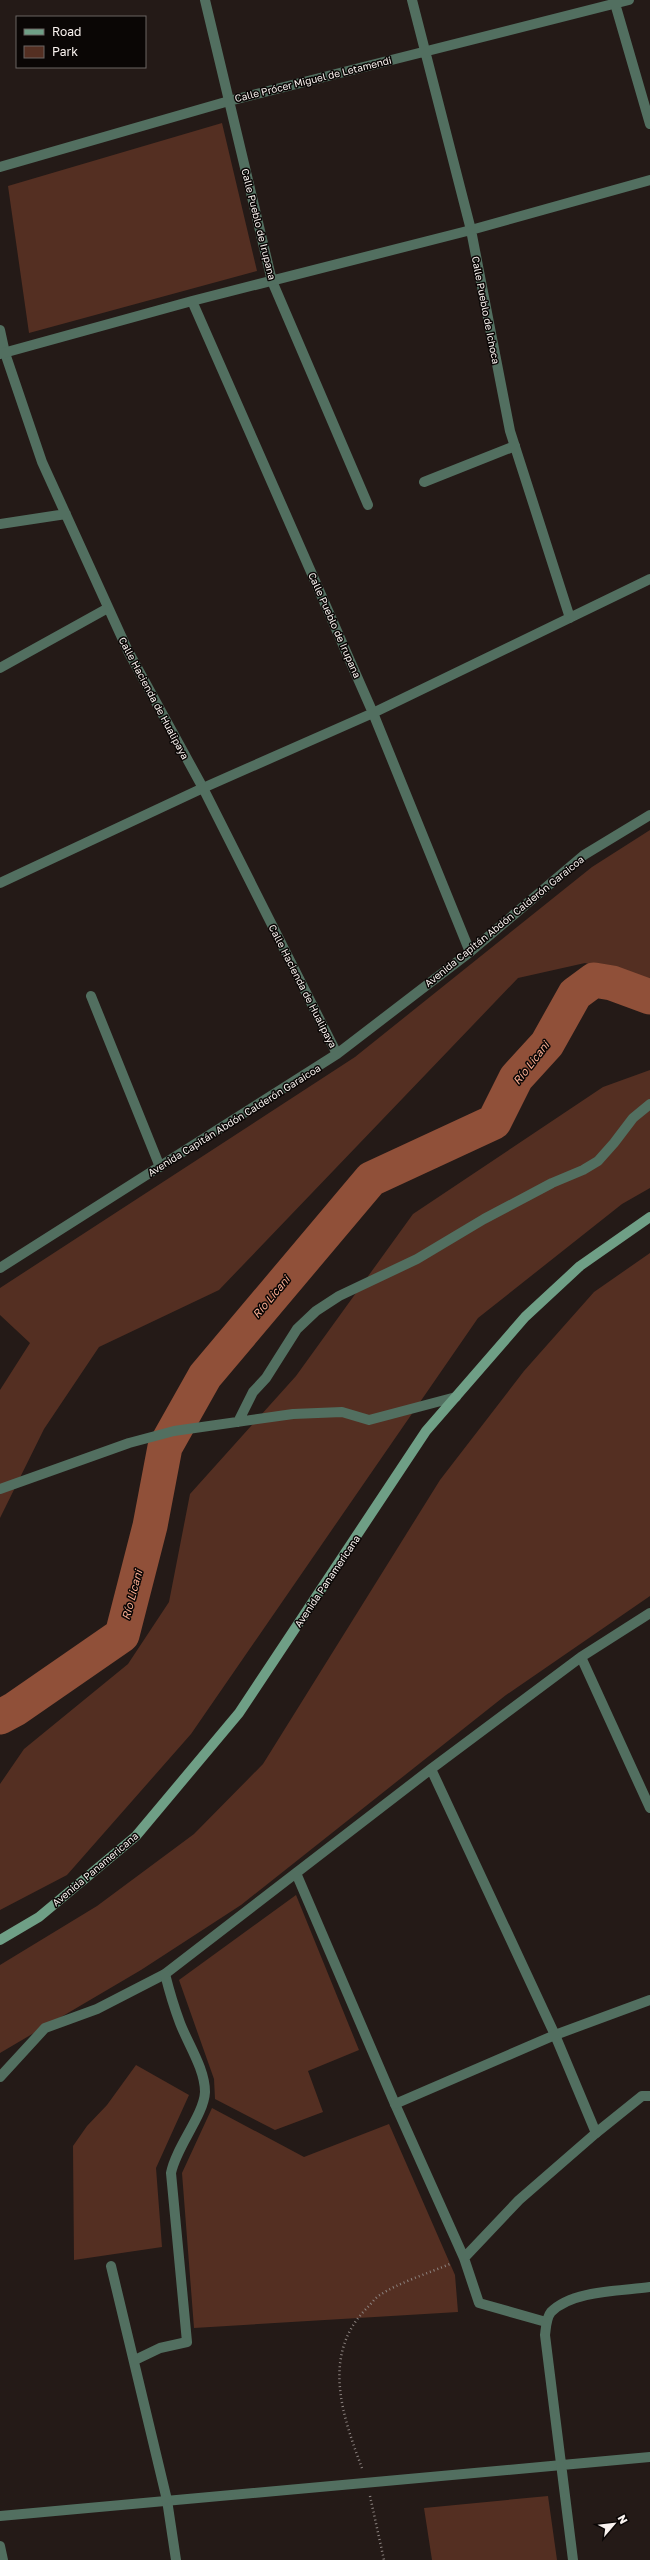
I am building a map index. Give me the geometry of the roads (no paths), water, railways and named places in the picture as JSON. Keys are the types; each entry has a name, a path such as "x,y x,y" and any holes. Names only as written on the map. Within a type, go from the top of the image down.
{"main road":[{"name":"Avenida Panamericana","path":"0,1940 38,1917 136,1836 239,1713 426,1431 525,1317 580,1266 650,1217"}],"street":[{"name":"Calle Pueblo de Irupana","path":"205,0 272,281 368,505"},
{"name":"Calle Pueblo de Ichoca","path":"412,0 471,230 515,446 570,618"},
{"name":"Calle Prócer Miguel de Letamendi","path":"0,167 229,101 615,2 629,0"},
{"path":"615,2 650,124"},
{"path":"3,353 192,300 471,230 650,180"},
{"name":"Calle Pueblo de Irupana","path":"192,300 373,713 470,952"},
{"name":"Calle Hacienda de Hualipaya","path":"0,330 3,353 42,462 128,652 203,788 337,1054"},
{"path":"424,482 515,446"},
{"path":"0,524 66,514"},
{"path":"0,883 203,788 373,713 650,579"},
{"path":"0,668 108,608"},
{"name":"Avenida Capitán Abdón Calderón Garaicoa","path":"0,1268 337,1054 470,952 584,855 650,815"},
{"path":"91,996 160,1167"},
{"path":"238,1422 253,1392 266,1378 297,1329 316,1311 339,1296 417,1259 498,1212 583,1170 598,1161 633,1118 650,1104"},
{"path":"0,1489 129,1443 189,1428 293,1414 342,1412 368,1420 456,1397"},
{"path":"0,2077 45,2028 97,2009 165,1974 430,1769 582,1656 650,1613"},
{"path":"582,1656 650,1808"},
{"path":"430,1769 555,2035 596,2133"},
{"path":"296,1873 395,2104 464,2258 479,2303 546,2322"},
{"path":"135,2360 160,2348 187,2342 171,2173 174,2159 200,2107 205,2092 203,2078 180,2023 165,1974"},
{"path":"395,2104 555,2035 650,2000"},
{"path":"464,2258 519,2200 596,2133 642,2096 650,2096"},
{"path":"111,2266 135,2360 167,2500 176,2560"},
{"path":"573,2560 545,2335 546,2322 551,2312 568,2300 597,2293 650,2287"},
{"path":"0,2516 650,2457"},
{"path":"0,2546 3,2560"}],"waterway":[{"name":"Río Licani","path":"0,1717 15,1709 122,1635 150,1526 165,1447 205,1376 371,1179 494,1122 516,1078 547,1044 575,994 594,980 612,983 650,997"}]}
